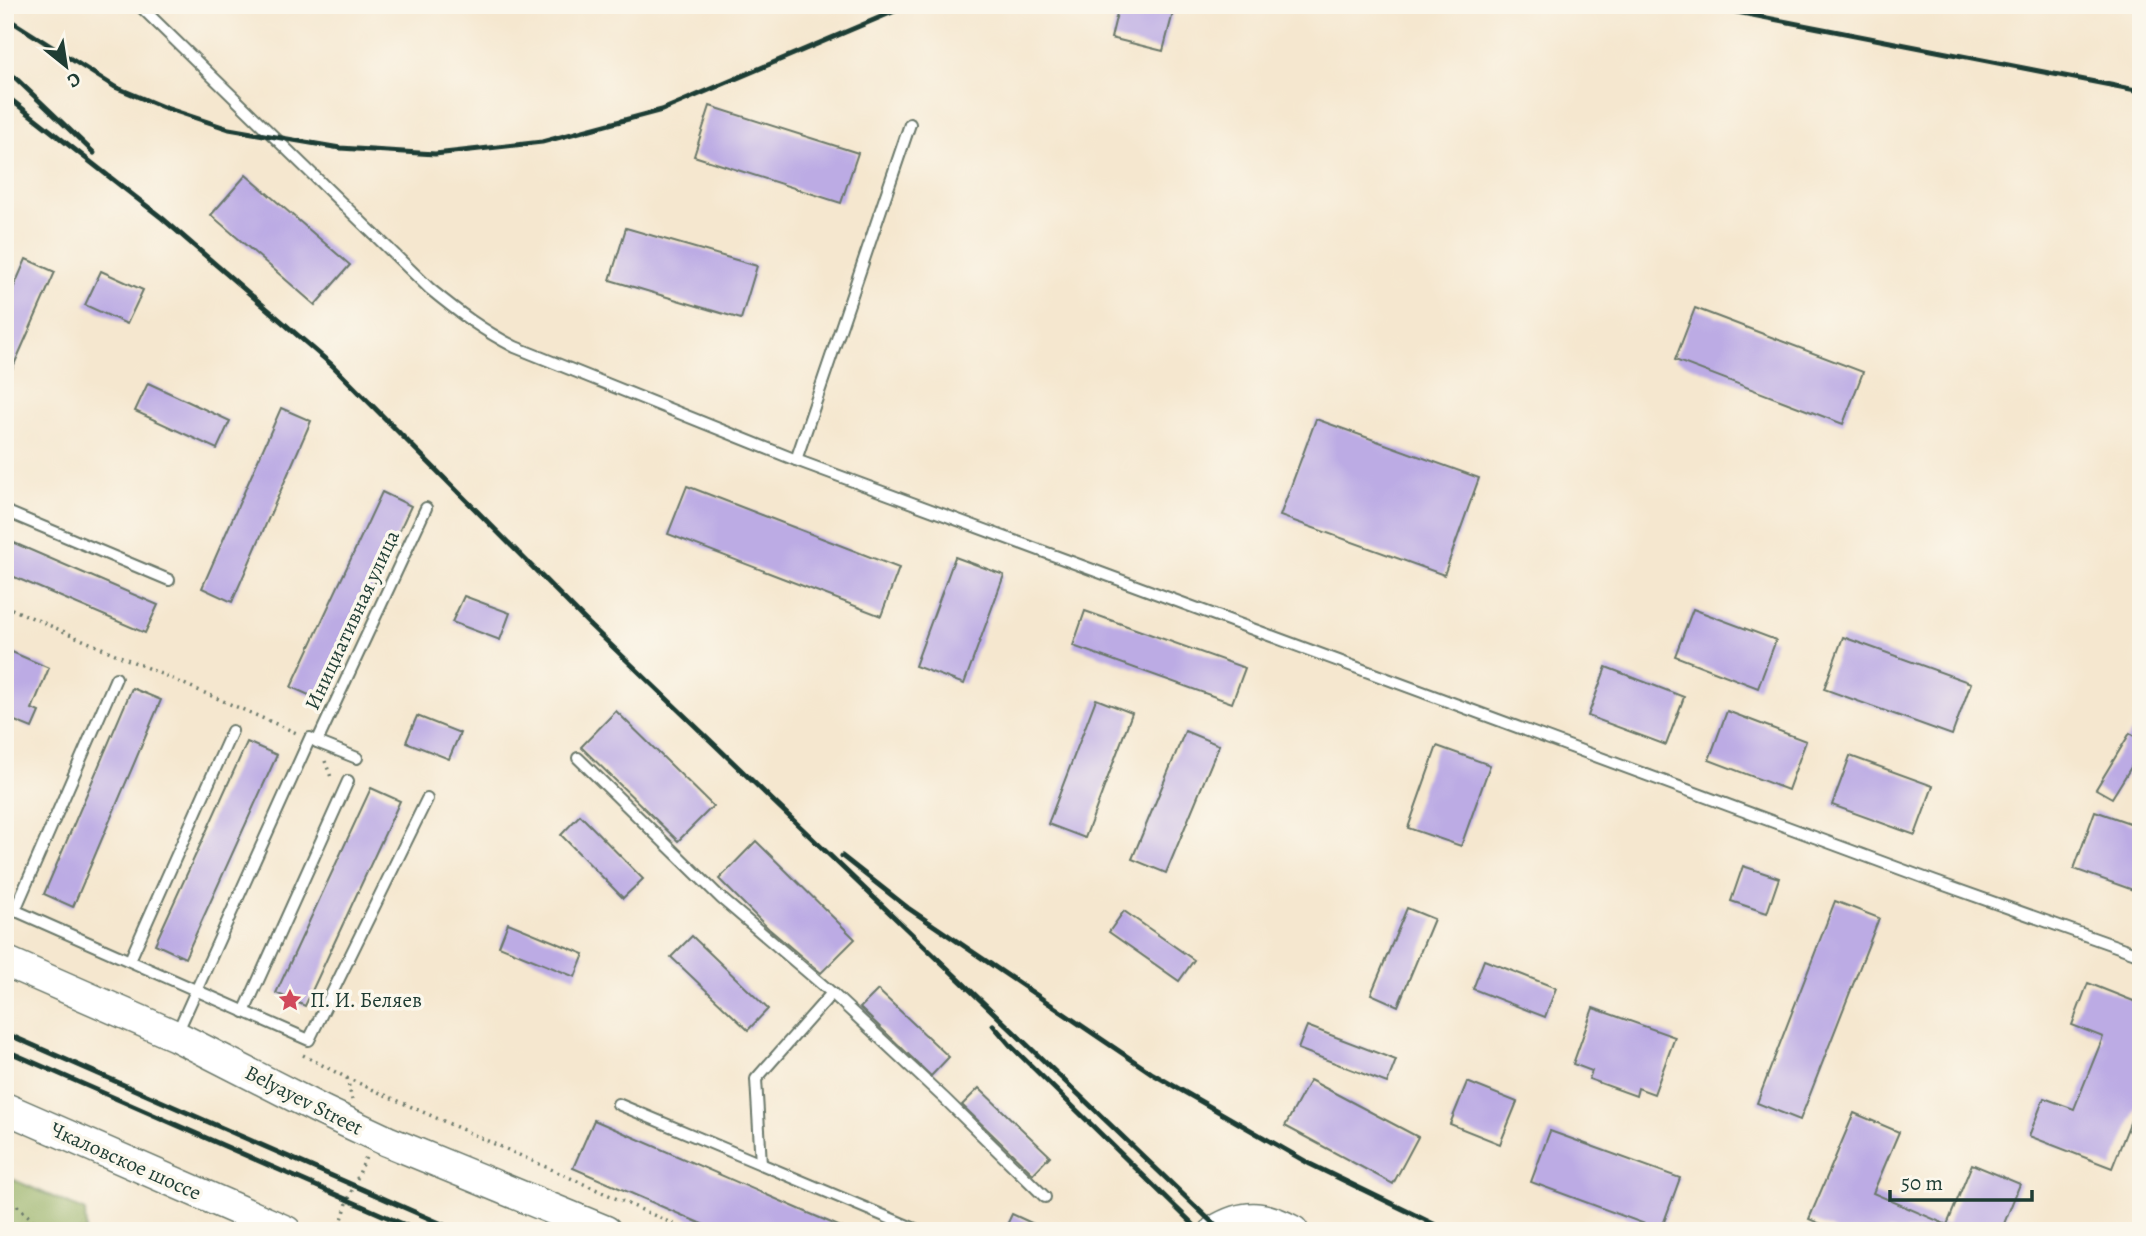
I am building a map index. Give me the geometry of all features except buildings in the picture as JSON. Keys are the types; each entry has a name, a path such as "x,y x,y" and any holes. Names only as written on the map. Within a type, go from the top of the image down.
{"street":[{"name":"Belyayev Street","path":"5,961 176,1036 387,1141 606,1231"},
{"name":"Чкаловское шоссе","path":"5,1108 286,1231"},
{"path":"1215,1231 1242,1218 1257,1217 1274,1221 1293,1231"}],"lane":[{"path":"139,5 430,289 487,333 542,359 796,460 1933,881 2141,955"},
{"path":"796,460 910,124"},
{"name":"Инициативная улица","path":"176,1036 313,740 426,508"},
{"path":"5,511 169,580"},
{"path":"116,678 10,908 309,1040 427,799"},
{"path":"130,960 232,731"},
{"path":"313,740 357,758"},
{"path":"578,758 722,899 832,993 946,1099 1045,1197"},
{"path":"244,1012 348,781"},
{"path":"761,1164 756,1079 832,993"},
{"path":"618,1104 920,1231"}],"path":[{"path":"5,606 313,740 340,799"},
{"path":"302,1054 347,1078 689,1231"},
{"path":"340,1226 368,1152 359,1128 347,1078"},
{"path":"5,1199 13,1202 45,1231"},
{"path":"328,1231 340,1226 353,1231"}],"green space":[{"path":"5,1176 85,1211 86,1231 5,1231"}],"railway":[{"path":"5,17 115,87 163,107 229,129 340,148 435,154 542,142 662,110 909,5"},
{"path":"1701,5 2141,91"},
{"path":"5,68 94,153"},
{"path":"5,95 162,218 332,365 589,624 1221,1231"},
{"path":"842,856 908,908 1153,1074 1310,1164 1448,1231"},
{"path":"993,1025 1011,1046 1200,1231"},
{"path":"5,1033 458,1231"},
{"path":"5,1050 419,1231"}],"place":[{"name":"П. И. Беляев","path":"290,1000"}]}
